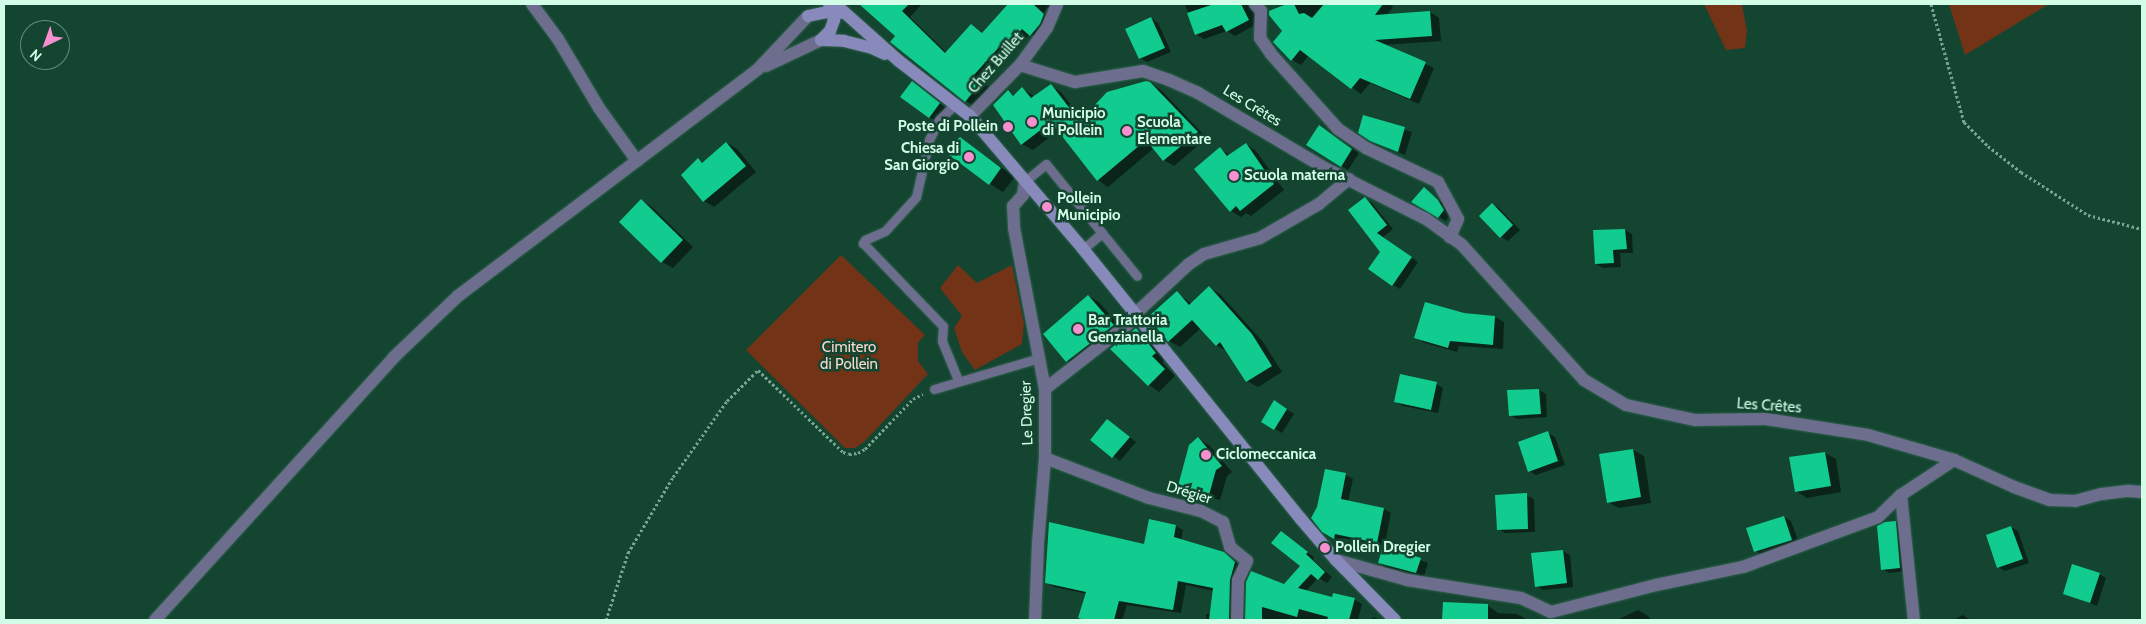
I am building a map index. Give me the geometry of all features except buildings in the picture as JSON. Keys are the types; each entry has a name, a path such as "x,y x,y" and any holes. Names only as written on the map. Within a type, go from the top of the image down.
{"main road":[{"path":"808,16 813,4"},
{"path":"808,16 832,6"},
{"path":"832,6 845,14 899,61 970,116 1083,249 1336,560 1395,620"},
{"path":"821,40 830,31 834,20 832,6"},
{"path":"821,40 844,41 872,48 899,61"}],"street":[{"path":"532,4 558,39 599,108 637,161"},
{"name":"Chez Buillet","path":"970,116 1020,65 1047,28 1057,4"},
{"path":"1255,4 1262,11 1260,38 1271,54 1338,129 1366,148 1438,182 1458,220 1450,237"},
{"path":"155,620 394,357 458,296 758,70 808,16"},
{"path":"758,70 821,40"},
{"name":"Les Crêtes","path":"1020,65 1075,82 1143,71 1169,80 1198,93 1323,167 1426,219 1462,245 1584,380 1626,405 1695,420 1766,419 1868,435 1954,460 2014,487 2050,500 2074,501 2102,494 2128,491 2142,492"},
{"path":"1045,389 1136,316 1189,264 1204,254 1260,238 1320,204 1349,179"},
{"name":"Le Dregier","path":"1025,181 1023,195 1013,206 1014,228 1045,389 1045,458 1038,543 1036,620"},
{"name":"Drégier","path":"1045,458 1149,498 1201,511 1222,522 1230,547 1247,561 1238,580 1237,620"},
{"path":"1336,560 1407,580 1521,598 1551,612 1656,585 1743,567 1878,517 1901,495 1954,460"},
{"path":"1901,495 1914,620"}],"lane":[{"path":"956,104 940,120 928,140 916,197 885,231 865,240 864,244 943,326 942,341 958,380"},
{"path":"1025,181 1046,164 1137,276"},
{"path":"1083,249 1102,233"},
{"path":"934,389 958,380 1040,358"}],"path":[{"path":"1931,4 1964,122 1988,146 2021,172 2088,215 2142,228"},
{"path":"606,620 628,553 673,476 727,401 758,370 843,452 849,454 858,453 865,449 913,399 934,389"}],"green space":[{"path":"1704,4 1742,4 1747,31 1745,48 1726,50"},
{"path":"1949,4 2049,4 1965,55"},
{"name":"Cimitero di Pollein","path":"841,255 925,335 918,343 918,361 928,374 864,442 855,448 845,448 746,350"},
{"path":"958,265 977,283 1012,265 1024,324 1022,344 975,370 962,352 954,328 962,316 940,288"}],"place":[{"name":"Municipio di Pollein","path":"1032,122"},
{"name":"Poste di Pollein","path":"1008,127"},
{"name":"Scuola Elementare","path":"1127,131"},
{"name":"Chiesa di San Giorgio","path":"969,157"},
{"name":"Scuola materna","path":"1234,176"},
{"name":"Pollein Municipio","path":"1047,207"},
{"name":"Bar Trattoria Genzianella","path":"1078,329"},
{"name":"Ciclomeccanica","path":"1206,455"},
{"name":"Pollein Dregier","path":"1325,548"}]}
